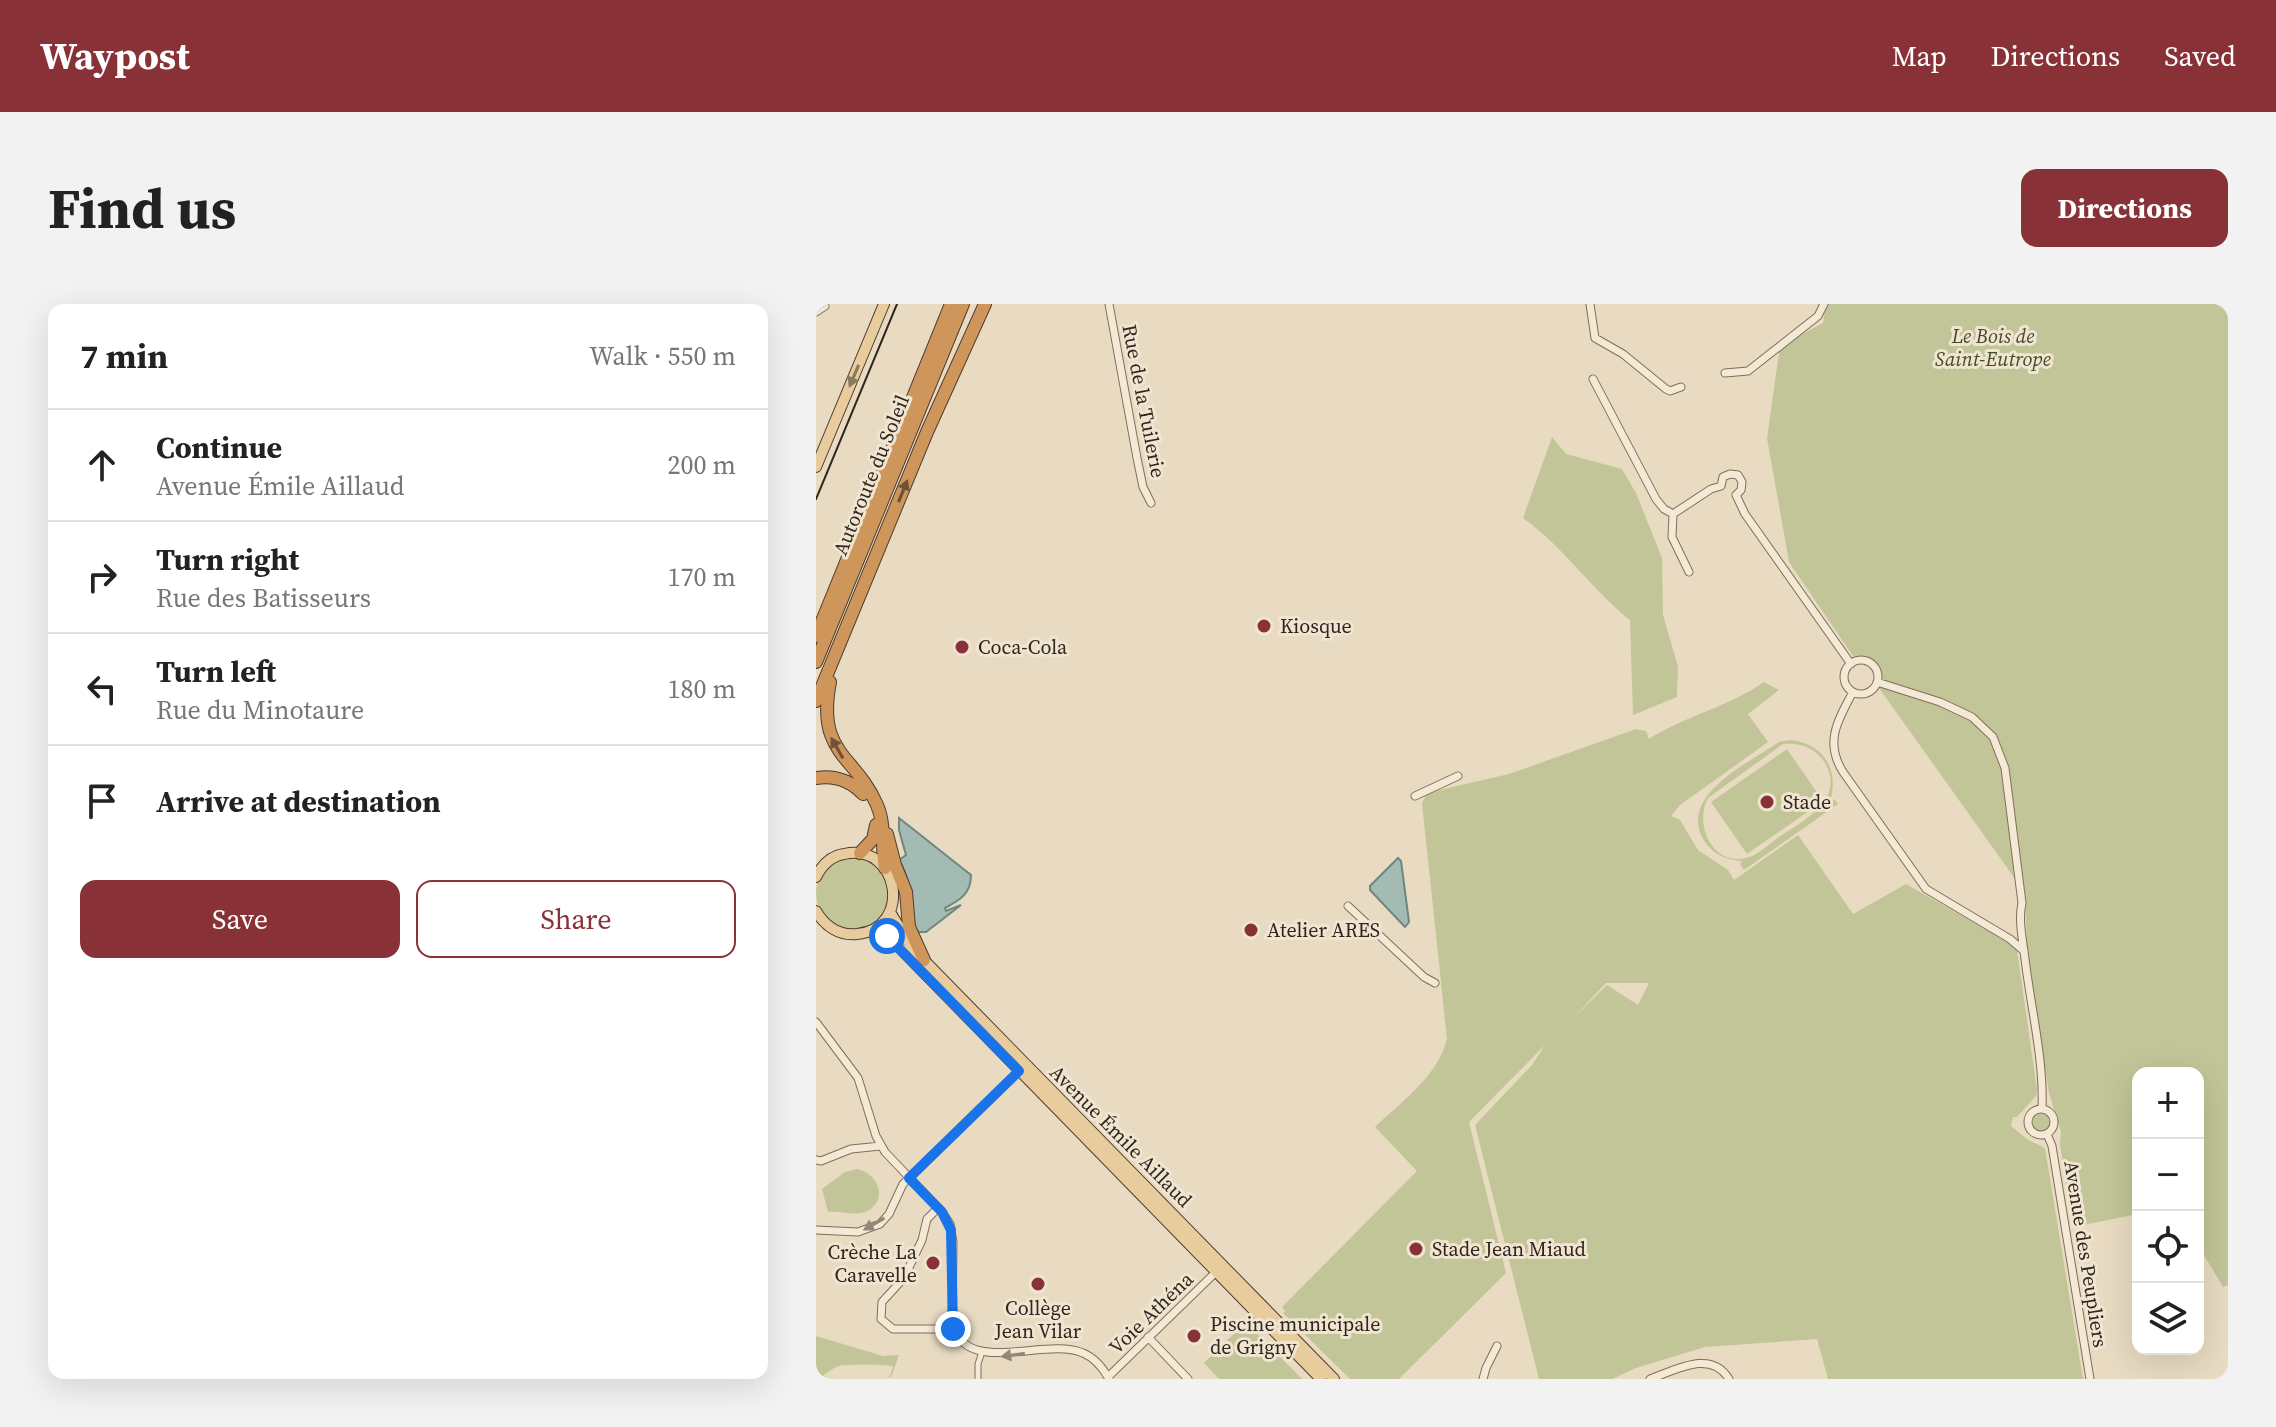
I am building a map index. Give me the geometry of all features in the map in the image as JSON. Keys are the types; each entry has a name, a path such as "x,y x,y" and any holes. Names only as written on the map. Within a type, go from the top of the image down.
{"highway":[{"name":"Autoroute du Soleil","path":"816,636 951,304"},
{"name":"Autoroute du Soleil","path":"816,662 963,304"},
{"path":"924,960 909,927 906,892 880,812 866,787 836,750 825,716 836,660 927,432 985,304"},
{"path":"816,701 874,563"},
{"path":"816,778 828,776 845,780 865,796 871,807 875,831 871,843 860,853"},
{"path":"880,812 885,868"}],"main road":[{"path":"816,467 884,304"},
{"path":"816,856 830,859 850,852 860,853 885,868 893,886 890,912 872,930 846,934 820,923 816,911"},
{"path":"816,877 830,859"},
{"name":"Avenue Émile Aillaud","path":"890,912 902,935 924,960 1334,1379"},
{"name":"Avenue Émile Aillaud","path":"872,930 892,940 1321,1379"}],"street":[{"name":"Rue de la Tuilerie","path":"1109,304 1143,487 1151,503"},
{"path":"1590,304 1593,333 1599,342 1623,354 1666,389 1670,391 1681,387"},
{"path":"1725,373 1748,371 1818,316 1824,304"},
{"path":"816,312 825,306"},
{"path":"1593,379 1656,499 1673,514"},
{"path":"1726,475 1738,475 1743,486 1736,495 1725,493 1721,486 1726,475"},
{"path":"1673,514 1711,489 1721,486"},
{"path":"1736,495 1745,514 1851,664"},
{"path":"1673,514 1672,537 1689,572"},
{"path":"1851,664 1862,661 1873,665 1877,682 1866,693 1853,692"},
{"path":"1851,664 1845,678 1853,692"},
{"name":"Avenue des Peupliers","path":"1877,682 1940,702 1972,717 1993,737 2005,768 2022,903 2019,914 2040,1060 2042,1109"},
{"path":"1853,692 1838,718 1832,737 1834,756 1843,772 1926,889 2010,939 2024,951"},
{"path":"1415,796 1458,776"},
{"path":"1348,906 1424,977 1435,983"},
{"path":"816,1022 858,1078 881,1146 946,1218 953,1236 953,1329 965,1346 981,1355 998,1357 1066,1349 1082,1352 1094,1358 1108,1378"},
{"path":"816,1230 858,1232 880,1224 909,1178 1019,1071"},
{"name":"Avenue des Peupliers","path":"2042,1109 2050,1112 2055,1120 2053,1129 2047,1134 2035,1134 2028,1125 2033,1112 2042,1109"},
{"name":"Avenue des Peupliers","path":"2047,1134 2052,1146 2090,1379"},
{"path":"816,1160 821,1161 851,1149 881,1146"},
{"path":"938,1208 927,1219 922,1240 904,1278 883,1300 880,1312 883,1321 893,1329 953,1329"},
{"name":"Voie Athéna","path":"1108,1378 1216,1272"},
{"path":"1148,1337 1188,1379"},
{"path":"1483,1379 1497,1346"},
{"path":"978,1379 981,1355"},
{"path":"1650,1379 1704,1362 1718,1366 1729,1379"}],"green space":[{"name":"Le Bois de Saint-Eutrope","path":"1826,304 2228,304 2228,1285 2223,1287 2204,1255 2204,1067 2132,1067 2132,1215 2073,1227 2060,1145 2061,1132 2049,1093 2033,998 2027,955 2025,889 1879,688 1880,673 1872,660 1853,656 1789,562 1767,438 1780,346 1823,323"},
{"path":"1552,437 1566,454 1622,469 1636,493 1662,558 1663,615 1678,667 1677,697 1633,715 1630,620 1552,542 1523,518"},
{"path":"1764,682 1779,690 1748,714 1768,742 1680,805 1671,816 1680,820 1698,850 1728,870 1734,880 1798,835 1853,914 1906,884 2017,950 2037,1090 2036,1096 2017,1117 2013,1117 2011,1126 2028,1140 2045,1148 2083,1379 1828,1379 1817,1339 1705,1347 1636,1368 1612,1379 1539,1379 1475,1125 1532,1065 1545,1045 1469,1122 1506,1273 1399,1379 1350,1379 1283,1313 1282,1307 1417,1171 1375,1127 1427,1077 1447,1039 1422,803 1427,793 1509,774 1636,729 1646,731 1649,739","holes":["1606,983 1649,983 1638,1005 1607,985 1572,1019"]},
{"path":"1779,742 1802,742 1820,752 1833,779 1830,801 1834,799 1838,804 1744,870 1740,864 1742,861 1721,856 1705,842 1698,825 1700,810 1707,796 1720,783","holes":["1783,744 1812,750 1825,763 1830,776 1826,798 1810,816 1757,853 1737,859 1726,857 1717,851 1705,832 1703,820 1708,798"]},
{"name":"Stade","path":"1787,749 1823,801 1747,854 1711,802"},
{"path":"859,857 878,867 886,879 886,907 878,919 866,927 845,929 826,919 818,907 816,886 826,867 838,859"},
{"path":"2041,1112 2048,1115 2051,1122 2048,1129 2041,1132 2034,1129 2031,1122 2034,1115"},
{"path":"857,1169 871,1176 878,1187 878,1200 874,1206 858,1213 828,1212 822,1189 845,1172"},
{"path":"1246,1322 1302,1379 1219,1379 1204,1363"},
{"path":"816,1336 883,1356 899,1355 892,1375 890,1377 886,1376 890,1376 893,1366 849,1365 836,1367 816,1379"}],"water":[{"path":"899,818 971,875 964,896 945,908 946,911 961,905 926,932 916,932 913,926 909,884 899,860 906,855"},
{"path":"1398,858 1401,861 1409,922 1405,927 1370,890 1370,886"}],"tram line":[{"path":"816,499 897,304"}],"place":[{"name":"Kiosque","path":"1264,626"},
{"name":"Coca-Cola","path":"962,647"},
{"name":"Stade","path":"1767,802"},
{"name":"Atelier ARES","path":"1251,930"},
{"name":"Stade Jean Miaud","path":"1416,1249"},
{"name":"Crèche La Caravelle","path":"933,1263"},
{"name":"Collège Jean Vilar","path":"1038,1284"},
{"name":"Piscine municipale de Grigny","path":"1194,1336"}],"route":[{"path":"887,936 1019,1071 909,1178 942,1212 951,1230 953,1329"}]}
